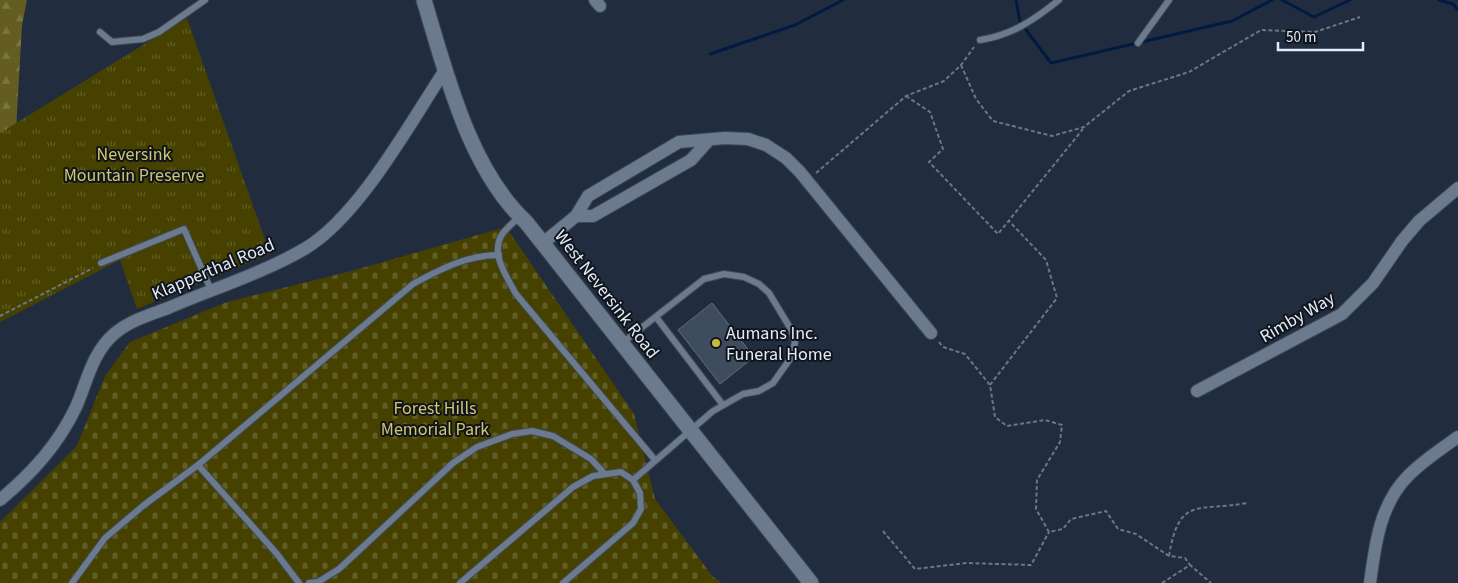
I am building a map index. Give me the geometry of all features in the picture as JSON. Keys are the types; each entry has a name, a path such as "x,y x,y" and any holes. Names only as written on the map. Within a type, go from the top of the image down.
{"street":[{"name":"West Neversink Road","path":"424,0 445,70 470,138 482,164 509,206 520,216 622,342 810,583"},
{"name":"Klapperthal Road","path":"0,500 28,475 54,445 76,407 95,358 108,340 132,322 211,290 305,248 334,225 390,155 445,70"},
{"path":"542,243 576,216 588,196 679,142 708,141 725,138 748,139 766,145 786,158 800,172 931,333"},
{"path":"576,216 593,216 610,207 691,160 708,141"},
{"name":"Rimby Way","path":"1197,391 1342,314 1373,283 1419,220 1458,188"},
{"path":"1370,583 1375,546 1382,519 1397,490 1418,466 1458,436"}],"lane":[{"path":"100,32 112,42 143,39 159,32 206,0"},
{"path":"980,40 1001,37 1020,28 1037,18 1059,0"},
{"path":"1138,43 1169,0"},
{"path":"520,216 502,234 498,246 501,266 516,294 655,460"},
{"path":"101,263 184,229 211,290"},
{"path":"72,583 105,538 144,505 198,465 413,284 445,267 471,258 499,255"},
{"path":"622,342 704,279 724,274 744,277 759,284 769,293 792,332 795,343 790,359 772,383 759,391 743,394 723,404 633,480"},
{"path":"656,317 723,404"},
{"path":"308,583 318,582 339,570 453,463 477,447 504,437 532,431 553,436 591,459 604,473"},
{"path":"198,465 277,554 299,583"},
{"path":"460,583 573,487 593,476 621,472 633,480 640,493 642,509 633,524 563,583"}],"path":[{"path":"906,96 930,112 943,150 929,162 998,234 1084,127 1129,91 1189,72 1261,30 1315,32 1360,17"},
{"path":"816,173 906,96 944,81 961,65 980,40"},
{"path":"961,65 976,99 992,121 1052,136 1084,127"},
{"path":"990,385 1057,298 1046,260 1009,220"},
{"path":"0,316 101,263"},
{"path":"931,333 943,347 965,354 990,385 995,418 1007,426 1045,420 1062,425 1060,442 1037,480 1036,509 1049,532"},
{"path":"1169,556 1178,520 1193,508 1225,507 1247,503"},
{"path":"883,531 915,569 966,562 1031,565 1049,532 1063,529 1071,519 1106,511 1118,529 1136,534 1169,556 1185,558 1190,565 1211,583"},
{"path":"1162,583 1190,565"}],"green space":[{"path":"0,0 27,0 22,25 15,148 0,189"},
{"name":"Neversink Mountain Preserve","path":"187,18 270,254 137,309 120,260 0,322 0,133"},
{"name":"Forest Hills Memorial Park","path":"506,227 634,414 655,499 713,577 722,583 0,583 0,522 77,446 105,376 130,342 227,302 355,270"}],"building":[{"name":"Aumans Inc. Funeral Home","path":"712,303 754,357 720,384 678,330"}],"waterway":[{"path":"710,54 795,25 843,0"},
{"path":"1016,0 1020,22 1051,63 1232,21 1272,0"},
{"path":"1282,0 1314,17 1350,0"},
{"path":"1439,0 1453,4 1458,10"}],"place":[{"name":"Aumans Inc. Funeral Home","path":"716,343"}]}
